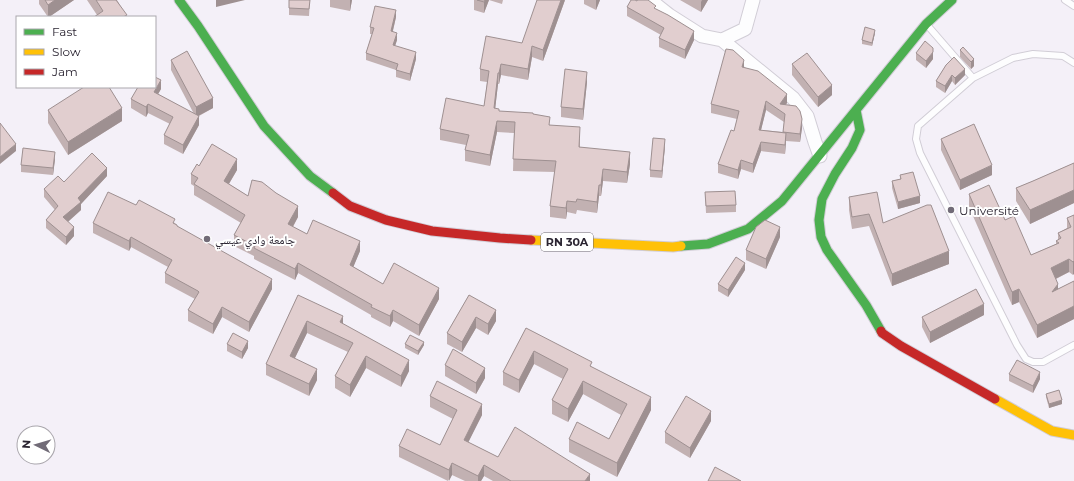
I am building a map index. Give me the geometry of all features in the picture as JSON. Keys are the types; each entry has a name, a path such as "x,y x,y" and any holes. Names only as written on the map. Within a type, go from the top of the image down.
{"main road":[{"name":"RN 30A","path":"179,0 198,26 264,126 310,176 350,206 386,220 432,231 500,238 673,248 708,244 748,229 782,201 926,24 952,0"},
{"path":"856,110 860,130 852,148 835,174 822,199 819,220 821,238 827,250 866,304 882,333 901,346 1052,431 1074,435"}],"street":[{"path":"650,0 669,15 702,36 722,40 793,98 807,116 820,156"},
{"path":"722,40 745,29 753,0"}],"lane":[{"path":"1065,0 1074,6"},
{"path":"926,24 973,78"},
{"path":"1074,63 1063,56 1032,54 1013,58 973,78 918,126 916,140 920,153 1017,345 1026,359 1033,362 1043,362 1074,345"}],"building":[{"path":"45,0 55,0 48,5"},
{"path":"96,0 116,0 127,15 96,16 103,11"},
{"path":"289,0 310,0 309,9 289,8"},
{"path":"537,0 561,0 543,50 532,46 528,69 501,64 498,73 494,108 499,109 499,111 533,113 550,117 549,125 580,127 579,147 630,152 627,172 603,169 597,202 577,199 576,202 567,201 566,208 550,206 556,161 513,159 515,122 497,121 490,155 465,150 469,135 440,129 446,98 484,106 489,71 480,69 486,36 522,43"},
{"path":"631,0 648,0 656,6 654,8 694,31 685,50 659,38 664,28 627,7"},
{"path":"375,6 396,10 391,31 397,33 393,45 416,52 410,74 396,70 398,64 366,53 374,28 370,27"},
{"path":"865,27 875,30 872,43 862,40"},
{"path":"925,41 933,48 933,52 926,61 916,53"},
{"path":"963,47 974,59 971,62 960,50"},
{"path":"726,49 733,50 744,60 742,67 758,71 787,94 780,104 796,106 800,111 802,119 800,134 783,132 785,114 766,101 759,130 786,133 785,145 761,142 753,164 741,160 738,170 718,164 731,130 734,131 739,111 711,104"},
{"path":"187,51 213,98 196,107 171,60"},
{"path":"807,53 832,85 818,97 792,64"},
{"path":"954,57 965,69 955,78 952,75 945,86 936,81 946,65"},
{"path":"565,69 587,72 583,109 561,107"},
{"path":"156,78 161,80 154,92 199,116 183,145 164,135 173,117 148,104 146,107 131,99 137,88 156,88"},
{"path":"82,88 110,88 122,108 68,142 48,110"},
{"path":"0,123 16,144 0,157"},
{"path":"974,124 992,165 960,180 941,139"},
{"path":"653,138 665,139 662,171 650,170"},
{"path":"212,144 237,159 224,181 248,196 252,180 262,182 276,193 298,206 288,224 307,234 313,220 360,241 350,265 383,284 394,263 439,288 419,325 393,310 390,316 371,307 372,305 298,263 295,269 254,248 255,246 234,235 245,215 194,184 198,178 191,174 197,164 199,166"},
{"path":"23,148 55,152 53,168 21,165"},
{"path":"92,153 107,168 78,198 81,202 63,217 74,227 66,237 46,220 58,206 44,189 58,176 64,182"},
{"path":"1074,163 1074,190 1030,210 1016,188"},
{"path":"913,172 920,196 898,202 892,181 901,179 900,175"},
{"path":"989,185 1005,220 1014,216 1031,255 1059,243 1056,241 1061,238 1058,233 1071,227 1067,218 1074,215 1074,261 1073,262 1069,259 1051,268 1058,284 1052,292 1074,281 1074,306 1037,325 1019,289 1012,292 969,194"},
{"path":"735,191 736,205 706,206 705,192"},
{"path":"108,192 136,205 139,200 175,219 173,223 177,226 272,279 249,322 222,307 213,324 188,310 199,292 165,273 172,260 131,237 129,241 93,223"},
{"path":"877,192 883,223 927,205 931,205 949,251 892,274 869,214 852,217 849,197"},
{"path":"765,220 780,227 766,259 746,250 756,227"},
{"path":"736,257 745,263 728,290 718,284"},
{"path":"976,289 984,304 930,332 922,317"},
{"path":"298,295 343,316 340,322 409,360 401,376 366,356 350,385 335,376 353,343 307,321 290,356 317,369 309,384 266,364"},
{"path":"469,295 496,310 488,324 476,317 462,342 447,333"},
{"path":"526,328 592,362 590,366 651,397 617,463 569,439 577,422 609,439 627,404 583,381 568,409 552,400 568,369 534,351 519,380 503,372"},
{"path":"233,333 248,341 242,352 227,344"},
{"path":"410,335 424,342 418,351 405,344"},
{"path":"453,349 485,368 476,383 445,365"},
{"path":"1017,360 1040,372 1033,386 1009,374"},
{"path":"437,381 482,404 464,440 498,457 515,427 590,474 585,481 511,481 484,465 478,476 452,463 449,470 399,446 407,429 440,445 457,410 430,396"},
{"path":"1059,390 1062,400 1049,404 1046,394"},
{"path":"686,396 711,411 690,448 665,432"},
{"path":"715,467 741,481 708,481"}],"traffic: fast":[{"path":"179,0 198,26 264,126 310,176 333,193"},
{"path":"681,246 708,244 748,229 782,201 926,24 952,0"},
{"path":"856,110 860,130 852,148 835,174 822,199 819,220 821,237 827,250 866,305 881,331"}],"traffic: slow":[{"path":"531,240 673,247 681,246"},
{"path":"995,399 1052,431 1074,435"}],"traffic: jam":[{"path":"333,193 350,206 386,220 432,231 531,240"},
{"path":"881,331 901,346 995,399"}],"place":[{"name":"Université","path":"951,210"},
{"name":"جامعة وادي عيسي","path":"207,239"}]}
